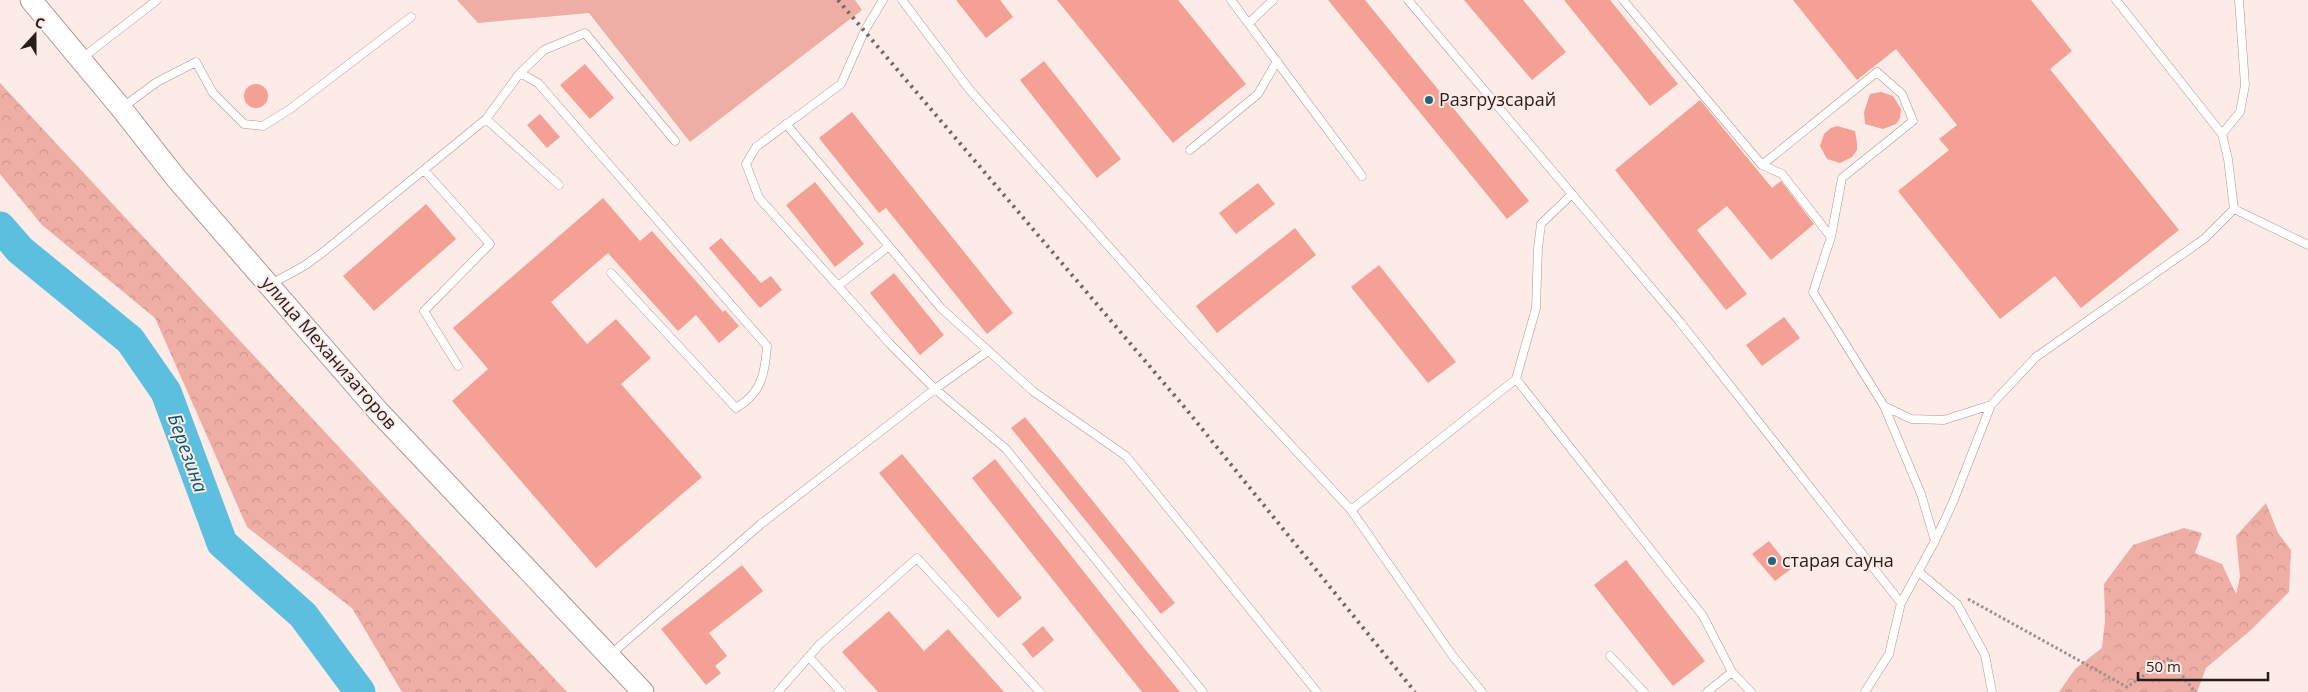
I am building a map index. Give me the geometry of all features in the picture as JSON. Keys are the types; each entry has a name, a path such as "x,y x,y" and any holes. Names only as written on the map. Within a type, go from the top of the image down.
{"street":[{"name":"улица Механизаторов","path":"31,0 121,108 176,178 378,411 588,631 608,656 643,692"}],"lane":[{"path":"81,59 157,0"},
{"path":"883,0 865,30 841,84 756,147 746,164 760,198 890,344 935,389 1006,449 1204,692"},
{"path":"902,0 969,89 1159,303 1350,510 1452,654 1482,692"},
{"path":"1231,0 1362,176"},
{"path":"1248,23 1273,0"},
{"path":"1408,0 1680,322 1901,603"},
{"path":"1623,0 1762,165 1782,174 1831,237"},
{"path":"2116,0 2222,134 2228,159 2234,209"},
{"path":"2222,134 2240,112 2245,85 2239,0"},
{"path":"121,108 157,82 196,62 213,93 244,124 262,126 290,110 411,17"},
{"path":"269,285 304,266 322,253 486,119 520,73 544,50 585,33 675,141"},
{"path":"1190,150 1258,94 1277,61"},
{"path":"1762,165 1877,72 1902,94 1913,121 1842,178 1831,237 1813,292 1884,406 1921,494 1935,541"},
{"path":"520,73 538,83 767,346 766,373 749,401 736,408 611,273"},
{"path":"486,119 559,185"},
{"path":"786,124 941,308 1034,392 1126,456 1317,692"},
{"path":"424,170 490,244 424,311 458,366"},
{"path":"1350,510 1516,379 1536,308 1538,248 1541,224 1572,194"},
{"path":"2234,209 2308,245"},
{"path":"1865,692 1889,654 1901,603 1935,541 1953,502 1991,405 2036,357 2204,239 2234,209"},
{"path":"838,286 889,246"},
{"path":"608,656 761,524 935,389 988,351"},
{"path":"1516,379 1703,616 1732,672 1751,692"},
{"path":"1884,406 1912,419 1944,420 1991,405"},
{"path":"778,692 809,657 918,558 1040,692"},
{"path":"1919,572 1957,604 1985,655 1992,692"},
{"path":"1610,656 1644,692"},
{"path":"809,657 840,692"},
{"path":"1707,692 1732,672"}],"path":[{"path":"1963,596 2127,687 2169,658 2195,692"}],"green space":[{"path":"457,0 855,0 862,10 690,142 589,13 478,23"},
{"path":"0,83 567,692 402,692 352,608 247,527 155,318 42,225 0,174"},
{"path":"2266,503 2278,533 2291,550 2289,592 2252,629 2206,668 2197,692 2059,692 2075,669 2102,648 2105,621 2104,584 2133,545 2184,528 2202,533 2195,553 2222,564 2236,594 2240,577 2236,536"}],"building":[{"path":"956,0 1000,0 1013,17 986,38"},
{"path":"1057,0 1178,0 1246,84 1173,143"},
{"name":"Разгрузсарай","path":"1328,0 1365,0 1529,201 1507,219"},
{"path":"1464,0 1523,0 1566,52 1532,80"},
{"path":"1564,0 1610,0 1678,84 1650,106"},
{"path":"1793,0 2031,0 2072,51 2050,69 2179,230 2081,308 2055,276 2000,319 1898,191 1949,150 1939,139 1957,125 1896,49 1857,80"},
{"path":"1044,61 1121,159 1097,178 1020,80"},
{"path":"585,64 614,98 590,119 560,85"},
{"path":"256,84 264,88 268,96 264,104 256,108 248,104 244,96 248,88"},
{"path":"1881,92 1893,96 1901,109 1900,118 1896,124 1883,129 1865,124 1864,112 1870,94"},
{"path":"1700,100 1772,188 1781,181 1814,224 1771,260 1727,206 1697,230 1747,294 1726,310 1615,170"},
{"path":"852,112 1013,313 987,334 886,208 879,213 819,138"},
{"path":"540,114 560,137 547,148 527,125"},
{"path":"1837,126 1855,131 1857,143 1857,150 1852,157 1840,163 1827,159 1820,146 1824,134"},
{"path":"815,182 864,244 835,267 786,205"},
{"path":"1258,183 1275,204 1236,234 1219,213"},
{"path":"603,198 640,241 652,231 723,312 725,310 739,326 719,343 696,315 678,331 608,253 551,302 587,344 616,319 651,358 621,384 702,477 596,568 452,401 488,369 453,328"},
{"path":"426,204 456,239 374,311 343,276"},
{"path":"1295,228 1316,255 1217,333 1196,306"},
{"path":"721,238 761,283 771,276 782,290 760,308 709,248"},
{"path":"1379,265 1456,362 1428,383 1351,287"},
{"path":"894,273 944,335 920,355 870,293"},
{"path":"1784,317 1800,338 1762,366 1746,345"},
{"path":"1025,417 1175,603 1161,614 1011,428"},
{"path":"902,454 1022,598 998,618 879,473"},
{"path":"995,459 1180,692 1142,692 1114,657 972,478"},
{"name":"старая сауна","path":"1769,541 1791,569 1775,581 1752,554"},
{"path":"1626,560 1705,661 1673,686 1594,585"},
{"path":"742,565 763,591 709,633 727,656 715,666 721,673 706,685 661,629"},
{"path":"889,611 924,651 948,629 1004,692 878,692 842,652"},
{"path":"1043,626 1054,640 1033,658 1022,644"}],"waterway":[{"name":"Березина","path":"0,227 20,250 130,340 166,392 222,543 303,615 360,692"}],"railway":[{"path":"838,0 1186,409 1415,692"}],"place":[{"name":"Разгрузсарай","path":"1429,100"},
{"name":"старая сауна","path":"1772,561"}]}
